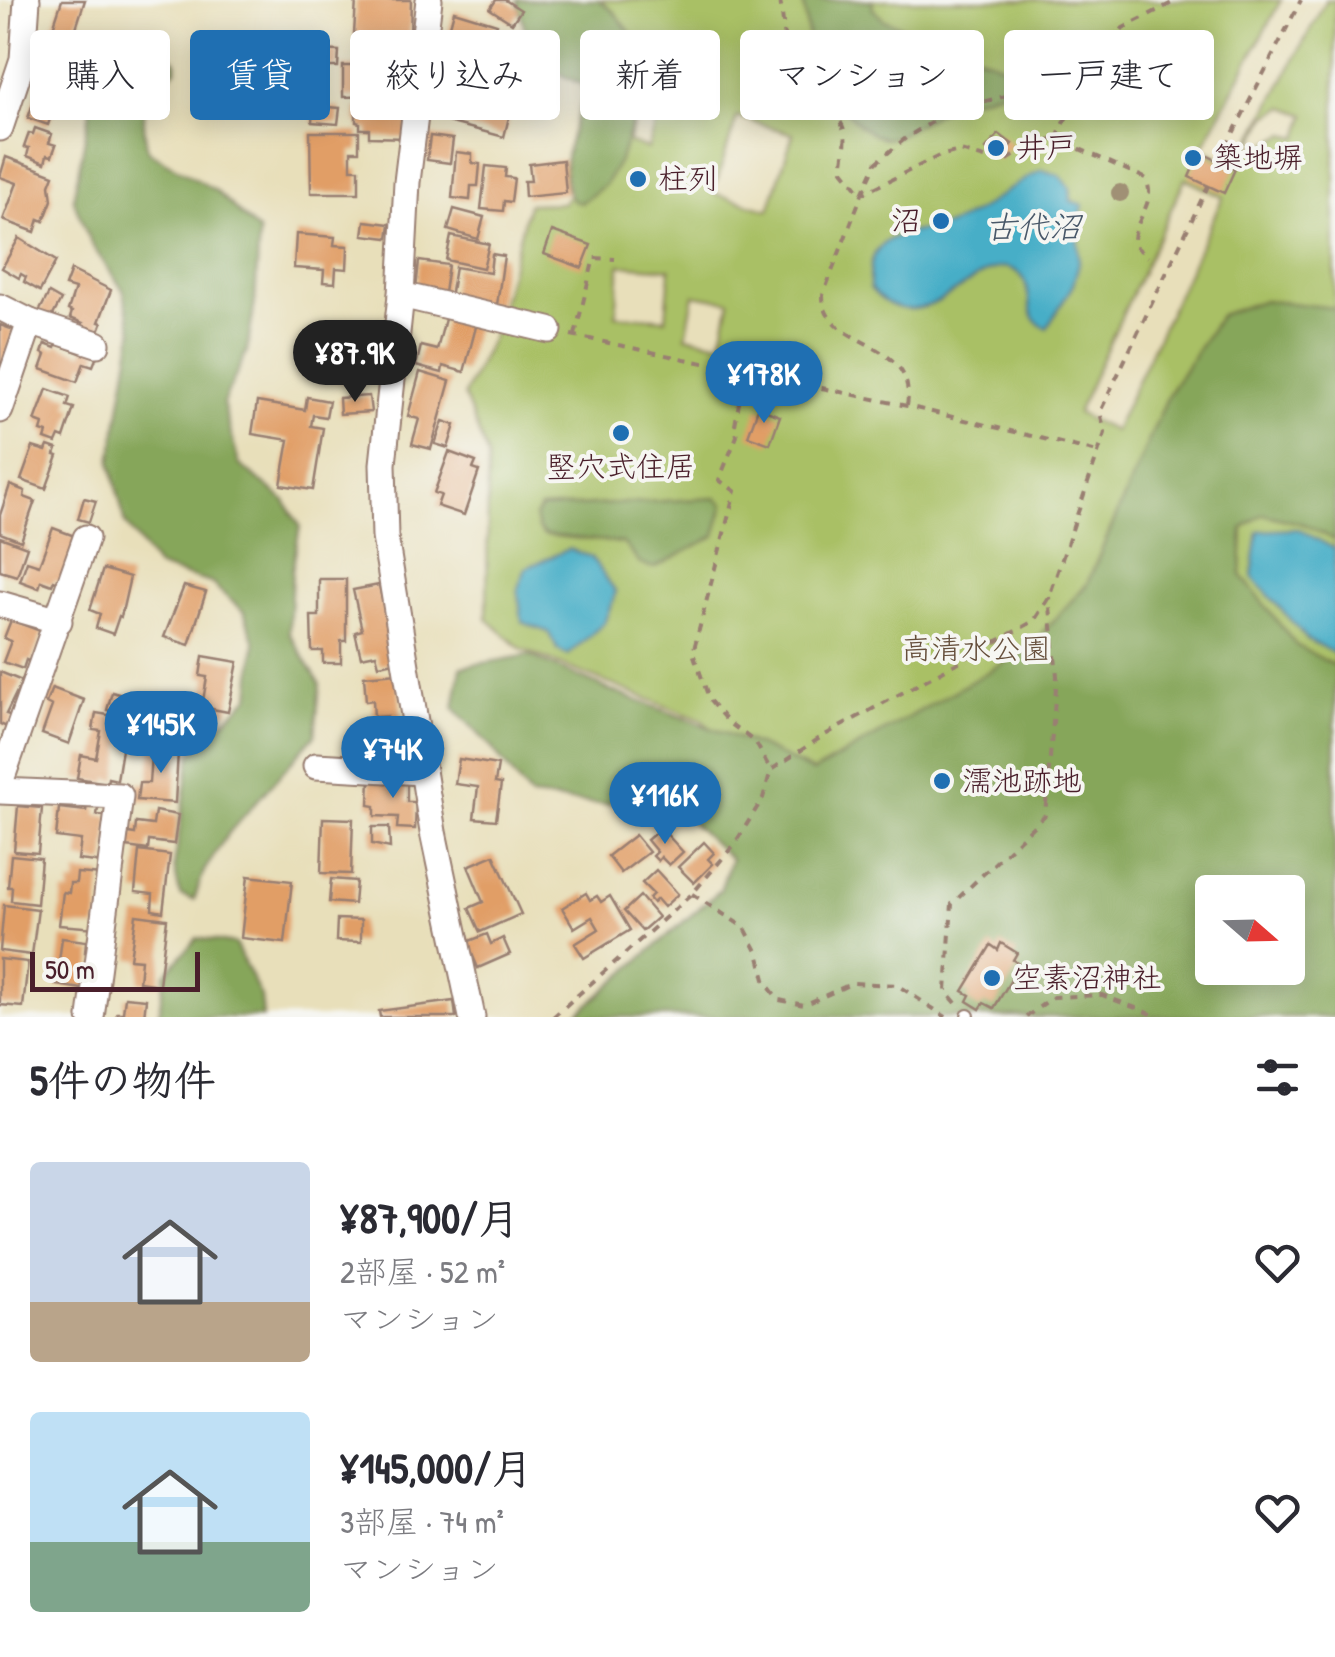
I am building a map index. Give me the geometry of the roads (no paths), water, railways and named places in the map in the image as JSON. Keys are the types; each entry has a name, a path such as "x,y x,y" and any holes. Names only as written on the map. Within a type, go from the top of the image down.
{"street":[{"path":"0,128 23,59 27,0"},
{"path":"429,0 407,182 401,295 383,464 386,537 423,772 472,1017"},
{"path":"401,295 549,330"},
{"path":"0,307 30,322 98,344"},
{"path":"0,410 30,322"},
{"path":"0,783 86,538"},
{"path":"0,604 59,621"},
{"path":"316,766 423,772"},
{"path":"0,791 120,796 91,1017"}],"water":[{"name":"古代沼","path":"1042,170 1059,175 1070,187 1071,201 1083,205 1077,229 1079,263 1073,285 1047,328 1033,316 1024,280 1009,268 995,268 927,306 908,309 889,304 870,288 872,259 890,240 961,220"},
{"path":"1298,529 1335,549 1335,654 1307,639 1252,576 1258,531"},
{"path":"569,549 591,557 616,592 604,623 568,655 558,650 548,632 522,622 518,588 526,568"}],"place":[{"name":"井戸","path":"996,148"},
{"name":"築地塀","path":"1193,158"},
{"name":"柱列","path":"638,179"},
{"name":"沼","path":"941,221"},
{"name":"竪穴式住居","path":"621,433"},
{"name":"濡池跡地","path":"942,781"},
{"name":"空素沼神社","path":"992,978"}],"park label":[{"name":"高清水公園","path":"976,649"}]}
